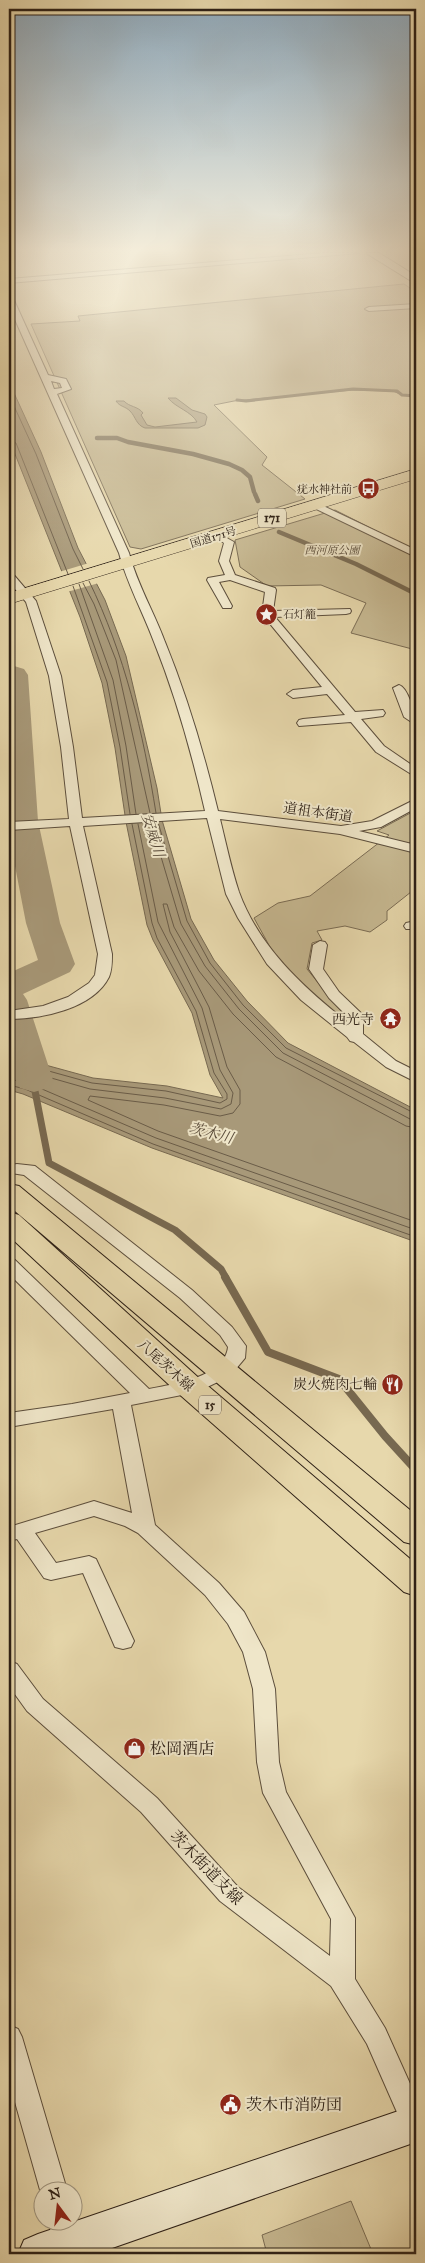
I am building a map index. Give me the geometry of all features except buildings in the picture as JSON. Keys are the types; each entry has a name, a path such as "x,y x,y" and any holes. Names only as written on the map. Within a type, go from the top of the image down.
{"highway":[{"name":"国道171号","path":"17,596 416,474"}],"main road":[{"name":"15","path":"13,1180 223,1372 416,1534"},
{"name":"八尾茨木線","path":"9,1221 190,1387 416,1583"}],"street":[{"path":"36,359 170,670 198,754 209,815 232,894 274,964 306,997 390,1064 416,1077"},
{"path":"43,377 62,381 67,389 56,392 49,390"},
{"path":"315,505 416,554"},
{"path":"216,535 228,542 224,561 231,578"},
{"path":"9,576 17,596 38,615 55,676 105,954 104,972 96,985 63,1004 31,1013 9,1015"},
{"path":"227,606 212,580 231,578 271,590 267,614 380,749 416,773"},
{"path":"267,614 346,611"},
{"path":"399,688 410,717 416,721"},
{"path":"293,694 329,690"},
{"path":"304,723 379,713"},
{"path":"402,764 416,760"},
{"path":"340,830 376,824 416,803"},
{"path":"11,826 209,815"},
{"name":"道祖本街道","path":"209,815 340,830 416,849"},
{"path":"320,945 316,969 334,995 355,1015 356,1038"},
{"path":"9,1264 144,1396"},
{"path":"9,1420 190,1387 223,1372"},
{"path":"121,1401 145,1528"},
{"path":"123,1641 89,1564 51,1572 16,1532 94,1508 132,1521 145,1528 212,1589 236,1618 254,1652 264,1689 268,1762 275,1793 343,1918 342,1983"},
{"name":"茨木街道支線","path":"9,1670 35,1705 150,1805 229,1894 340,1978 376,2036 416,2124"},
{"path":"9,2037 50,2180"},
{"path":"56,2239 416,2124"}],"green space":[{"path":"46,359 416,359 416,397 402,395 393,391 352,390 234,401 214,405 267,457 262,465 305,499 141,549 130,547"},
{"name":"西河原公園","path":"335,510 416,551 416,650 351,633 366,603 321,585 267,586 240,567 235,540"},
{"path":"416,810 416,888 387,911 387,920 370,932 345,926 317,931 322,940 312,943 307,969 345,1016 347,1025 296,984 275,956 254,918 278,903 310,896 389,835 377,831"},
{"path":"351,2201 373,2254 267,2254 262,2235"}],"water":[{"path":"9,382 41,452 78,548 105,600 126,656 157,788 162,820 191,919 214,960 247,1001 288,1043 416,1110 416,1242 152,1148 23,1094 9,1090 9,1055 93,1078 167,1086 223,1098 210,1075 192,1013 147,925 126,822 115,748 102,683 80,617 9,439"},
{"path":"168,398 176,398 192,410 205,414 207,417 205,425 198,428 145,428 138,423 130,411 116,401 124,401 141,411 143,413 141,415 147,425 155,427 197,422 191,415"}],"pier":[{"path":"89,563 99,583 67,592 59,572"}],"waterway":[{"path":"237,400 246,401 353,389 397,391 402,395 416,396"},
{"path":"97,438 117,438 128,442 193,454 229,464 242,470 250,477 254,492"},
{"path":"255,494 258,501"},
{"path":"279,532 356,564 416,594"},
{"path":"9,987 57,964 43,923 22,821 14,675"},
{"path":"9,807 20,806"},
{"path":"9,1000 34,1080"},
{"path":"35,1091 49,1163 175,1230 221,1269 226,1278"},
{"path":"225,1277 268,1352 339,1379 385,1436 416,1470"}],"place":[{"name":"疣水神社前","path":"368,489"},
{"name":"石灯籠","path":"267,614"},
{"name":"西光寺","path":"390,1019"},
{"name":"炭火焼肉七輪","path":"393,1384"},
{"name":"松岡酒店","path":"134,1748"},
{"name":"茨木市消防団","path":"230,2104"}],"water label":[{"name":"安威川","path":"153,835"},
{"name":"茨木川","path":"211,1133"}]}
